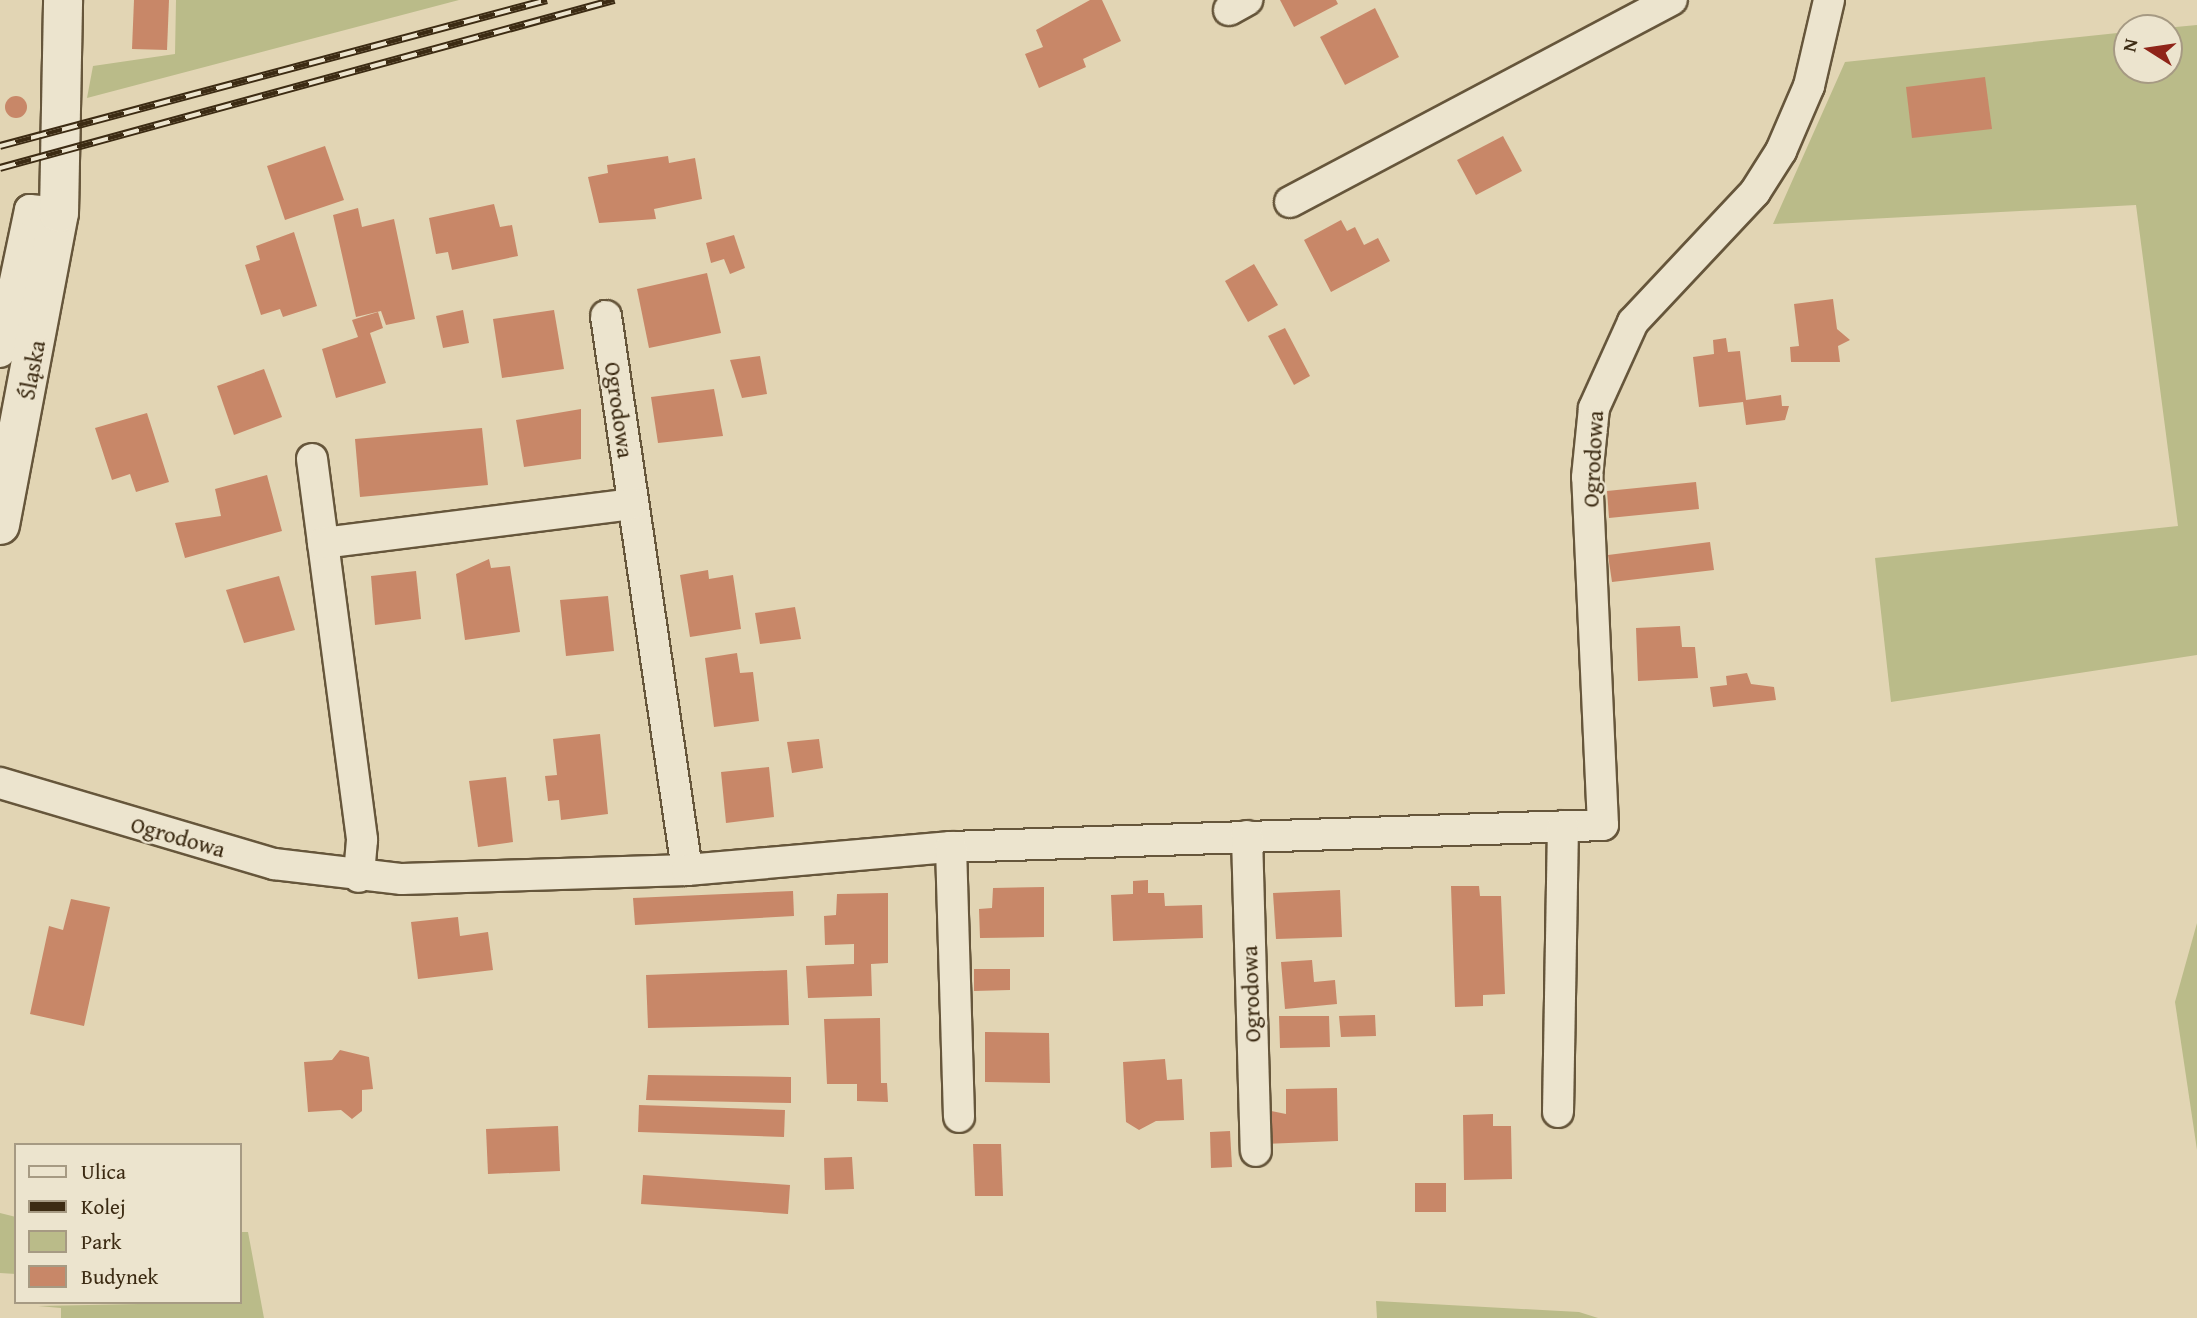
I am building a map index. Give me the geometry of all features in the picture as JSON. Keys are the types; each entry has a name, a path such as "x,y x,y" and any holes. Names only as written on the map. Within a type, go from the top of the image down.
{"street":[{"name":"Śląska","path":"0,526 59,213 62,0"},
{"path":"1290,202 1672,0"},
{"name":"Ogrodowa","path":"0,783 250,858 359,877 687,870 950,847 1602,825 1587,477 1600,386 1633,322 1755,192 1781,151 1805,98 1829,0"},
{"name":"Śląska","path":"0,352 30,210 59,213"},
{"name":"Ogrodowa","path":"606,316 687,870"},
{"path":"312,459 362,840 359,877"},
{"path":"323,542 633,504"},
{"path":"1558,1112 1563,826"},
{"name":"Ogrodowa","path":"1247,836 1256,1151"},
{"path":"950,847 959,1117"}],"green space":[{"path":"176,0 459,0 87,98 93,66 175,54"},
{"path":"2197,25 2197,655 1891,702 1875,558 2178,526 2136,205 1773,224 1845,62 2113,33 2113,84 2183,84 2183,26"},
{"path":"2197,923 2197,1150 2175,1002"},
{"path":"0,1213 14,1216 14,1274 0,1273"},
{"path":"242,1232 248,1232 264,1318 61,1318 61,1308 38,1306 242,1304"},
{"path":"1376,1301 1579,1312 1598,1318 1377,1318"}],"building":[{"path":"134,0 169,0 167,50 132,49"},
{"path":"1090,0 1102,0 1121,41 1083,59 1086,67 1039,88 1025,54 1043,47 1036,30"},
{"path":"1280,0 1336,0 1338,4 1294,27"},
{"path":"1375,8 1399,57 1345,85 1320,37"},
{"path":"1985,77 1992,129 1912,138 1906,87"},
{"path":"12,96 20,96 27,103 27,111 20,118 12,118 5,111 5,103"},
{"path":"1503,136 1522,171 1476,195 1457,160"},
{"path":"325,146 344,200 285,220 267,166"},
{"path":"668,156 669,163 695,158 702,199 654,209 656,219 599,223 588,177 608,173 607,165"},
{"path":"494,204 500,227 512,225 518,256 452,270 448,252 436,254 429,218"},
{"path":"358,208 362,227 394,219 415,319 386,325 381,311 356,317 333,215"},
{"path":"1341,220 1347,231 1355,227 1364,245 1378,238 1390,261 1331,292 1304,240"},
{"path":"294,232 317,306 283,317 280,309 261,315 245,265 260,260 256,246"},
{"path":"734,235 745,268 730,274 724,259 711,263 706,243"},
{"path":"1254,264 1278,305 1248,322 1225,281"},
{"path":"707,273 721,333 649,348 637,289"},
{"path":"1833,299 1837,329 1850,340 1838,346 1840,362 1791,362 1790,347 1799,346 1794,304"},
{"path":"463,310 469,343 443,348 436,316"},
{"path":"554,310 564,369 502,378 493,319"},
{"path":"378,312 383,328 370,333 386,383 336,398 322,349 358,337 352,320"},
{"path":"1285,328 1310,376 1294,385 1268,336"},
{"path":"1726,338 1728,352 1740,351 1746,400 1781,395 1782,406 1789,406 1785,420 1746,425 1743,402 1699,407 1693,357 1714,354 1713,340"},
{"path":"760,356 767,394 742,398 730,360"},
{"path":"264,369 282,417 234,435 217,386"},
{"path":"714,389 723,436 658,443 651,397"},
{"path":"581,409 581,459 524,467 516,420"},
{"path":"147,413 169,482 136,492 130,474 112,480 95,428"},
{"path":"482,428 488,485 360,497 355,439"},
{"path":"267,475 282,531 185,558 175,523 221,516 215,489"},
{"path":"1696,482 1699,509 1609,518 1607,491"},
{"path":"1710,542 1714,570 1612,582 1608,555"},
{"path":"489,559 491,568 510,566 520,632 465,640 456,574"},
{"path":"708,570 709,579 733,575 741,629 690,637 680,575"},
{"path":"416,571 421,619 375,625 371,576"},
{"path":"279,576 295,630 244,643 226,590"},
{"path":"608,596 614,651 566,656 560,600"},
{"path":"795,607 801,639 760,644 755,613"},
{"path":"1680,626 1682,647 1695,647 1698,678 1638,681 1636,628"},
{"path":"737,653 740,673 753,672 759,721 714,727 705,658"},
{"path":"1747,673 1751,684 1774,687 1776,700 1713,707 1710,687 1727,685 1726,676"},
{"path":"600,734 608,814 561,820 559,800 548,801 545,776 557,775 553,739"},
{"path":"819,739 823,768 792,773 787,742"},
{"path":"769,767 774,817 726,823 721,772"},
{"path":"506,777 513,842 478,847 469,781"},
{"path":"1148,880 1148,893 1164,893 1165,906 1202,905 1203,938 1113,941 1111,895 1133,894 1133,881"},
{"path":"1451,886 1479,886 1480,896 1501,896 1505,994 1483,995 1483,1006 1455,1007"},
{"path":"1044,887 1044,937 980,938 979,909 992,908 993,888"},
{"path":"1340,890 1342,937 1276,939 1273,893"},
{"path":"793,891 794,916 635,925 633,898"},
{"path":"888,893 888,963 871,964 872,996 808,998 806,966 854,964 854,944 825,945 824,916 836,915 837,894"},
{"path":"71,899 110,907 84,1026 30,1014 49,926 63,930"},
{"path":"458,917 460,936 488,932 493,970 418,979 411,922"},
{"path":"1312,960 1314,982 1335,980 1337,1004 1285,1009 1281,962"},
{"path":"974,969 1010,969 1010,990 974,991"},
{"path":"787,970 789,1025 648,1028 646,975"},
{"path":"1375,1015 1376,1036 1341,1037 1339,1016"},
{"path":"1279,1016 1329,1016 1330,1047 1280,1048"},
{"path":"880,1018 881,1083 887,1083 888,1102 857,1101 857,1084 827,1084 824,1019"},
{"path":"985,1032 1049,1033 1050,1083 985,1082"},
{"path":"340,1050 369,1057 373,1089 362,1090 362,1111 352,1119 341,1110 308,1112 304,1062 332,1060"},
{"path":"1165,1059 1167,1080 1182,1079 1184,1120 1156,1121 1139,1130 1126,1122 1123,1062"},
{"path":"648,1075 791,1077 791,1103 646,1100"},
{"path":"1337,1088 1338,1141 1262,1144 1261,1109 1286,1114 1286,1089"},
{"path":"639,1105 785,1110 784,1137 638,1132"},
{"path":"1493,1114 1493,1126 1511,1126 1512,1179 1464,1180 1463,1115"},
{"path":"558,1126 560,1171 488,1174 486,1129"},
{"path":"1230,1131 1232,1167 1211,1168 1210,1132"},
{"path":"973,1144 1001,1144 1003,1196 975,1196"},
{"path":"852,1157 854,1189 825,1190 824,1158"},
{"path":"643,1175 790,1185 788,1214 641,1204"},
{"path":"1415,1183 1446,1183 1446,1212 1415,1212"}],"railway":[{"path":"0,146 547,0"},
{"path":"0,168 614,0"}]}
